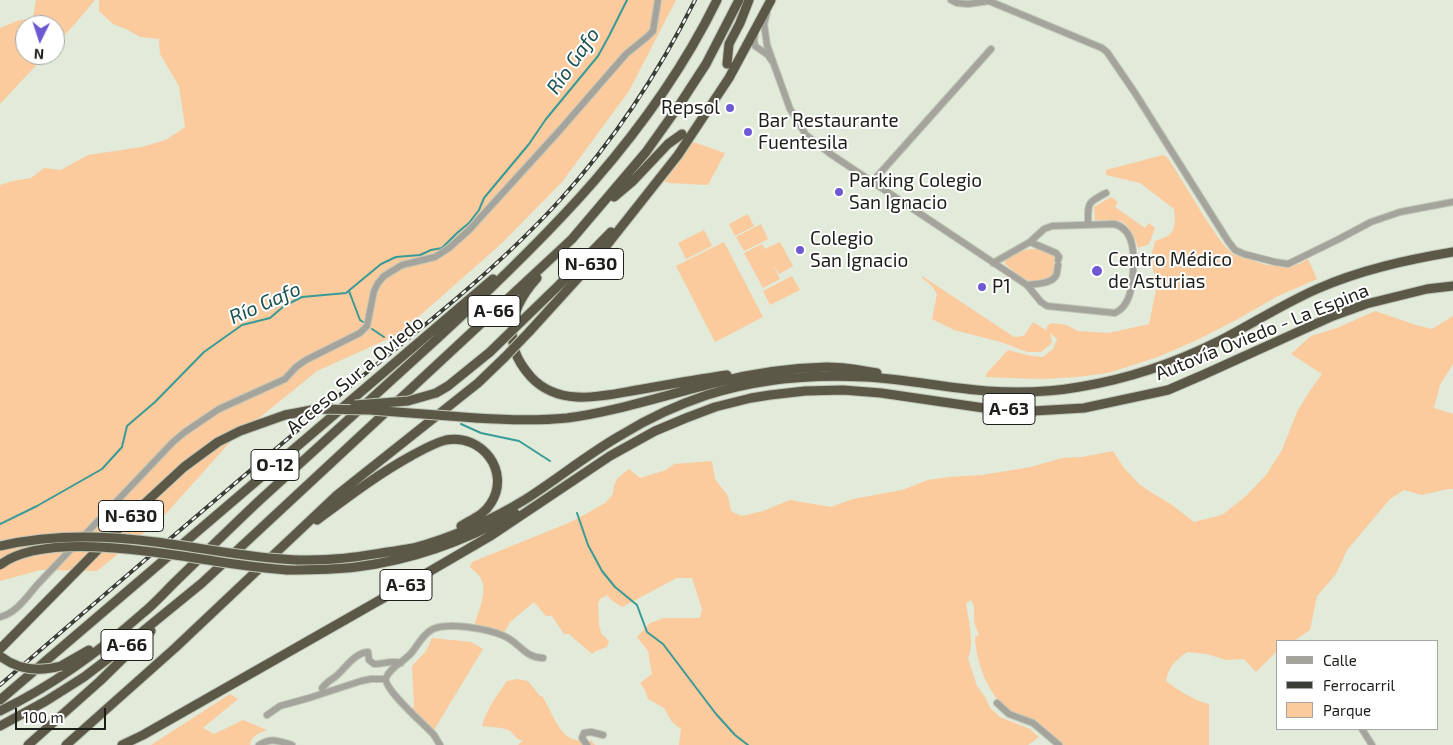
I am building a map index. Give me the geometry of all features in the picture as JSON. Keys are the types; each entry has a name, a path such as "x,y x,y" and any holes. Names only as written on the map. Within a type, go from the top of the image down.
{"highway":[{"name":"A-66","path":"0,711 79,664 122,632 256,504 487,293 550,230 613,160 653,109 680,68 717,0"},
{"name":"A-66","path":"0,726 46,701 84,677 202,583 572,239 646,152 678,107 706,64 739,0"},
{"path":"727,64 729,44 740,24 749,0"},
{"name":"N-630","path":"66,745 175,648 337,495 506,358 599,256 678,155 729,78 771,0"},
{"path":"598,210 633,181 668,144 682,134"},
{"name":"N-630","path":"0,649 130,517 184,467 218,442 264,421 285,415 342,405 408,401 436,393 448,386 490,352 558,286 649,192"},
{"name":"Acceso Sur a Oviedo","path":"0,700 550,230"},
{"path":"572,239 522,296 514,317 512,340 520,363 532,378 549,390 568,397 592,397 765,369 798,366 829,367 949,382 1048,391"},
{"name":"Autovía Oviedo - La Espina","path":"1048,391 1078,388 1117,380 1154,369 1216,342 1316,289 1350,276 1410,259 1453,252"},
{"name":"Autovía Oviedo - La Espina","path":"565,485 610,456 655,431 715,407 751,398 805,391 843,390 890,394 984,408 1033,411 1084,408 1168,390 1333,316 1366,304 1427,289 1453,286"},
{"path":"317,409 370,410 506,420 566,418 662,398 720,382 776,372 829,367"},
{"name":"A-63","path":"0,546 43,538 97,537 156,542 248,556 297,560 331,560 395,551 429,543 492,517 524,500 621,434 678,405 710,394 782,379 828,376 867,377 989,392 1048,391"},
{"path":"281,548 386,471 423,449 436,443 455,439 470,442 483,450 493,461 498,477 496,493 487,509 481,515 460,526 395,551"},
{"path":"0,565 11,558 31,551 90,547 147,550 287,570 322,570 355,567 391,561 436,550 488,528 565,485"},
{"name":"A-63","path":"122,745 143,735 492,535 565,485"},
{"path":"28,745 100,681 202,583"},
{"path":"0,656 17,666 31,669 47,669 60,666 90,650 172,585"},
{"path":"134,745 174,723 243,678"}],"street":[{"path":"0,617 8,615 18,606 166,449 185,432 219,409 285,379 296,367 306,360 360,332 367,326 374,291 384,276 402,265 435,257 449,248 469,230 626,54 648,38 652,31 658,0"},
{"path":"771,0 764,24 767,45 790,109 806,135 832,155 992,263 1028,285 1041,302 1047,306 1110,314 1120,311 1132,291 1133,249 1126,230 1120,225 1052,226 1044,229 1030,242 992,263"},
{"path":"951,0 957,3 968,4 989,1 1102,48 1135,93 1228,241 1235,250 1244,254 1288,264 1371,222 1400,212 1453,202"},
{"path":"754,33 767,45"},
{"path":"754,33 755,46 768,55 776,69"},
{"path":"740,58 748,51 757,48"},
{"path":"873,181 992,49"},
{"path":"1088,224 1089,204 1092,200 1106,193"},
{"path":"1028,285 1054,279 1057,275 1058,263 1056,253 1030,242"},
{"path":"440,745 433,734 412,714 386,682 386,677 394,668 408,659 422,637 433,629 446,626 470,628 504,636 513,641 527,654 542,658"},
{"path":"324,693 322,688 324,685 363,652 368,652 369,660 374,664 382,664 392,660 401,663"},
{"path":"267,715 280,706 362,681 386,679"},
{"path":"997,703 1009,714 1033,723 1059,745"},
{"path":"1363,730 1372,745"},
{"path":"587,745 582,738 584,733 591,732 602,735"},
{"path":"259,745 266,741 274,740 292,745"}],"green space":[{"path":"36,0 95,0 65,34 65,15 34,15"},
{"path":"99,0 676,0 629,91 562,182 501,244 399,334 317,371 232,440 162,518 97,571 41,570 0,581 0,185 31,178 44,168 61,170 88,155 142,147 166,140 185,127 179,86 160,54 159,39 140,37 113,24 99,11"},
{"path":"15,22 15,65 37,65 0,104 0,28"},
{"path":"693,142 725,153 708,185 669,183 664,181"},
{"path":"1163,155 1168,158 1205,218 1232,254 1267,265 1287,267 1308,259 1317,279 1278,296 1197,340 1158,357 1108,373 1043,379 986,377 986,374 1008,350 1043,357 1053,349 1057,339 1050,333 1052,343 1041,352 1027,352 1001,342 954,330 932,319 937,294 922,276 1014,337 1024,336 1033,322 1046,330 1048,325 1052,323 1066,325 1078,331 1109,333 1149,324 1157,285 1152,253 1155,241 1167,236 1173,230 1175,221 1174,209 1140,183 1106,175 1106,170"},
{"path":"1111,197 1118,202 1115,207 1145,228 1149,223 1155,228 1149,244 1138,248 1130,230 1121,221 1095,220 1094,207"},
{"path":"748,214 754,226 735,236 729,224"},
{"path":"761,224 768,239 744,251 736,237"},
{"path":"704,230 712,246 686,259 678,243"},
{"path":"724,242 763,317 715,342 676,266"},
{"path":"780,242 793,266 779,274 772,263 780,279 763,288 744,253 762,244 765,249"},
{"path":"1031,249 1038,249 1054,256 1054,274 1051,277 1030,281 1023,279 1005,264 1005,261 1013,255"},
{"path":"792,276 800,290 770,305 763,291"},
{"path":"1375,311 1432,329 1453,316 1453,364 1440,385 1434,408 1453,414 1453,489 1422,495 1404,490 1390,499 1347,550 1336,574 1317,596 1310,630 1295,640 1276,640 1276,652 1256,672 1244,659 1226,660 1207,654 1187,652 1176,661 1169,671 1166,681 1186,695 1209,704 1209,745 1062,745 1043,729 1010,712 995,697 985,678 978,657 975,637 979,635 974,622 974,606 971,600 966,603 971,639 968,658 977,686 990,708 1000,717 1030,729 1039,737 1028,745 679,745 681,729 672,722 664,708 648,699 640,683 652,674 648,651 637,637 650,623 664,618 700,618 702,609 692,578 677,578 622,607 607,595 600,599 598,604 599,624 601,633 609,641 607,647 592,654 569,634 564,634 552,616 546,616 534,602 510,622 504,633 474,626 482,602 483,584 478,574 470,567 472,562 566,524 605,503 613,494 614,485 618,478 629,469 640,478 666,470 674,464 712,461 715,479 728,496 731,511 742,516 763,511 790,500 831,507 853,499 902,490 928,480 982,475 1031,467 1062,458 1082,457 1113,451 1124,468 1139,484 1194,522 1222,515 1246,496 1266,475 1282,450 1297,412 1322,374 1291,354 1311,336 1337,328"},
{"path":"432,638 471,642 483,649 434,730 412,708 414,706 412,666 426,651"},
{"path":"517,679 528,681 542,696 558,726 567,736 574,740 592,741 595,745 518,745 523,741 508,730 482,726 489,708 507,681"},
{"path":"230,694 238,699 203,728 214,734 243,720 267,730 254,737 250,745 151,745"}],"waterway":[{"name":"Río Gafo","path":"0,524 37,506 102,469 122,447 127,426 155,402 204,352 242,325 270,318 284,306 302,297 346,293 381,264 396,257 420,255 442,248 469,223 479,210 484,198 598,56 627,0"},
{"path":"349,291 360,320 363,322"},
{"path":"372,329 384,337"},
{"path":"461,424 481,433 519,441 550,461"},
{"path":"577,513 588,545 602,571 615,587 637,605 647,632 663,644 716,714 735,735 748,745"}],"railway":[{"path":"0,685 242,477 445,308 533,229 580,177 634,105 651,80 695,0"}],"place":[{"name":"Repsol","path":"730,108"},
{"name":"Bar Restaurante Fuentesila","path":"748,132"},
{"name":"Parking Colegio San Ignacio","path":"839,192"},
{"name":"Colegio San Ignacio","path":"800,250"},
{"name":"Centro Médico de Asturias","path":"1097,271"},
{"name":"P1","path":"982,287"}]}
